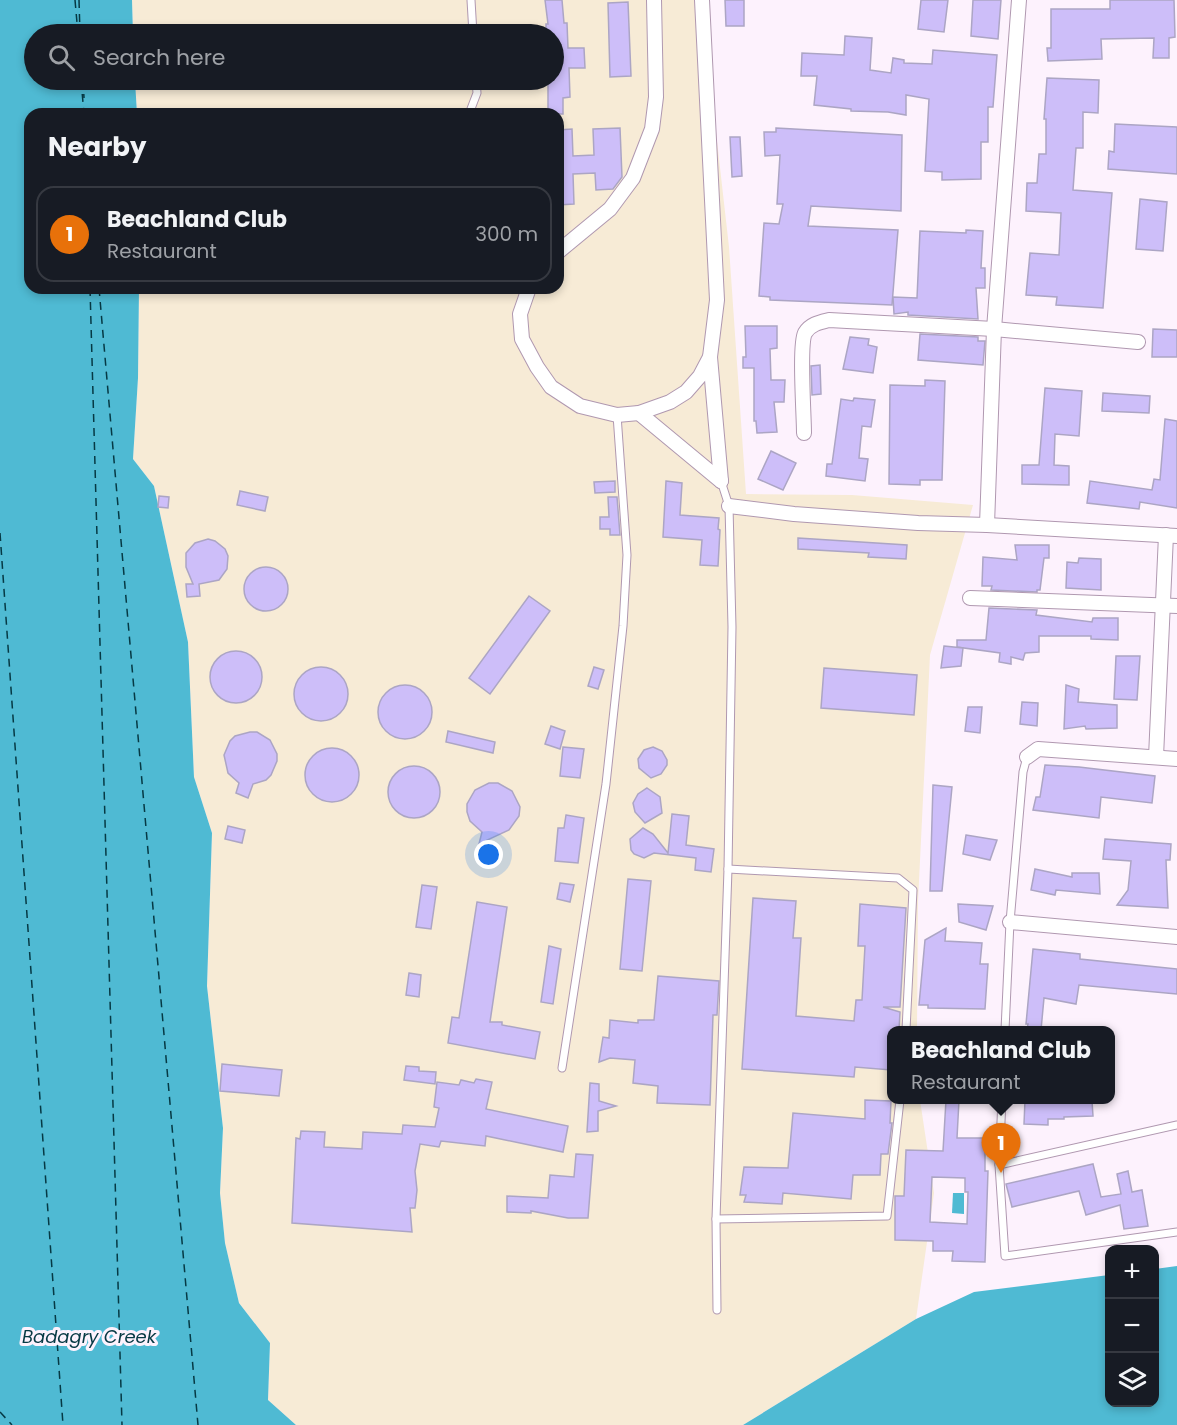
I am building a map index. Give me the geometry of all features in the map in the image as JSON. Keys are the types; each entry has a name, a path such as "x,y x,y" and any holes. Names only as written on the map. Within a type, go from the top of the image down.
{"street":[{"path":"564,247 610,209 633,178 652,129 656,97 654,0"},
{"path":"702,0 717,300 710,357 721,481"},
{"path":"987,525 994,329 1019,0"},
{"path":"527,294 520,314 522,339 551,387 580,406 616,415 639,413 656,408 686,392 700,376 710,357"},
{"path":"804,433 803,347 805,332 817,322 829,320 994,329 1138,342"},
{"path":"639,413 721,481"},
{"path":"729,506 794,514 918,524 987,525 1172,535 1162,605 1156,757"},
{"path":"970,598 1177,606"},
{"path":"1027,757 1038,748 1177,759"},
{"path":"1010,922 1177,936"}],"lane":[{"path":"471,0 472,24"},
{"path":"471,108 477,90"},
{"path":"562,1068 606,784 623,626 627,555 616,415"},
{"path":"717,1310 716,1219 728,869 732,627 729,506 721,481"},
{"path":"1005,1026 1010,922 1023,772 1027,757"},
{"path":"728,869 898,878 906,883 913,890 906,1026"},
{"path":"716,1219 887,1216 900,1104"},
{"path":"1002,1104 999,1165 1005,1256 1177,1232"},
{"path":"999,1165 1177,1125"}],"shaded area":[{"path":"132,0 701,0 729,247 746,494 852,495 973,505 930,655 918,902 917,1026 887,1026 887,1104 921,1104 934,1193 916,1319 743,1425 296,1425 268,1400 270,1343 239,1303 225,1243 220,1193 223,1128 207,986 212,833 194,777 188,642 154,486 133,459 138,378 139,294 564,294 564,108 137,108 136,90 564,90 564,24 133,24"}],"water":[{"name":"Badagry Creek","path":"0,0 132,0 133,24 24,24 24,90 136,90 137,108 24,108 24,294 139,294 138,378 133,459 154,486 188,642 194,777 212,833 207,986 223,1128 220,1193 225,1243 239,1303 270,1343 268,1400 296,1425 0,1425"},
{"path":"953,1193 964,1193 964,1214 952,1213"},
{"path":"1177,1266 1177,1425 743,1425 916,1319 974,1292 1105,1276 1105,1407 1159,1407 1159,1268"}],"building":[{"path":"545,0 562,0 564,23 567,23 568,48 584,48 585,68 569,68 570,97 563,98 563,108 548,108 548,90 564,90 564,24 548,24"},
{"path":"725,0 744,0 744,26 726,26"},
{"path":"921,0 948,0 944,32 918,29"},
{"path":"973,0 1001,0 998,39 971,36"},
{"path":"1110,0 1174,0 1175,37 1169,38 1169,58 1153,58 1154,38 1101,39 1102,59 1048,61 1047,48 1051,48 1051,9 1110,9"},
{"path":"628,2 631,76 610,77 608,3"},
{"path":"845,36 872,38 870,70 891,73 893,58 904,60 904,63 932,64 933,50 997,55 993,107 988,107 988,142 981,142 981,179 942,180 942,172 925,171 929,99 906,95 906,115 851,111 851,109 814,105 817,76 801,76 802,53 844,55"},
{"path":"1047,78 1099,80 1098,113 1083,112 1083,148 1076,148 1073,190 1112,193 1103,308 1056,305 1057,297 1026,295 1030,253 1059,255 1061,213 1026,211 1027,183 1037,183 1039,154 1046,154 1046,119 1044,119"},
{"path":"1115,124 1177,127 1177,174 1108,169 1109,151 1114,152"},
{"path":"620,128 622,177 613,189 596,190 595,173 573,174 574,204 564,205 564,130 572,129 573,156 594,155 593,129"},
{"path":"776,128 902,135 901,211 811,206 808,226 898,230 892,305 770,300 770,297 759,296 764,223 779,224 783,204 777,204 780,155 765,156 764,132 776,132"},
{"path":"730,137 740,137 742,176 732,177"},
{"path":"1140,199 1167,202 1163,251 1136,249"},
{"path":"966,230 983,231 981,268 985,268 985,288 976,288 978,319 908,315 908,312 894,314 893,297 917,298 920,231 966,233"},
{"path":"745,326 777,326 777,348 770,349 771,380 785,380 784,402 774,402 777,432 757,433 756,421 754,421 754,368 743,368 743,357 746,357"},
{"path":"1153,329 1177,330 1177,357 1152,357"},
{"path":"920,334 978,337 978,341 985,341 983,365 918,360"},
{"path":"850,337 869,339 868,345 877,347 873,373 843,369"},
{"path":"820,365 821,394 812,395 811,366"},
{"path":"925,380 945,381 942,480 920,480 920,485 889,484 890,385 925,386"},
{"path":"1045,388 1082,391 1079,436 1055,434 1054,465 1069,466 1069,485 1022,484 1022,465 1039,465"},
{"path":"1103,393 1150,396 1149,413 1102,411"},
{"path":"854,398 875,400 871,427 862,426 859,458 868,459 865,481 826,476 827,464 832,464 841,399 853,401"},
{"path":"1165,419 1177,421 1177,508 1140,502 1139,509 1087,503 1090,481 1152,490 1154,479 1160,480"},
{"path":"771,451 796,463 783,490 758,479"},
{"path":"615,481 615,492 595,493 594,482"},
{"path":"666,481 682,483 680,515 719,518 718,566 700,565 702,540 663,537"},
{"path":"240,491 268,497 265,511 237,505"},
{"path":"159,496 169,497 168,508 158,507"},
{"path":"608,497 617,497 620,535 610,535 610,529 600,529 600,517 609,517"},
{"path":"798,538 907,545 906,559 868,557 869,553 798,549"},
{"path":"208,539 215,541 225,549 228,556 227,569 219,580 199,584 200,596 187,597 186,584 193,584 186,567 186,553 195,543"},
{"path":"1015,545 1049,545 1049,558 1044,558 1040,590 1037,592 991,590 992,586 982,586 983,557 1017,560"},
{"path":"1079,558 1101,559 1101,590 1066,588 1067,562 1078,563"},
{"path":"266,567 281,574 288,589 281,604 266,611 251,604 244,589 251,574"},
{"path":"529,596 550,611 490,694 469,678"},
{"path":"989,608 1037,610 1036,615 1092,622 1093,618 1118,618 1118,640 1091,639 1091,636 1039,636 1039,652 1025,653 1023,660 1011,657 1011,664 999,662 1000,653 957,647 957,640 986,640"},
{"path":"944,646 963,648 961,666 941,668"},
{"path":"231,651 241,651 250,655 258,663 262,677 258,691 250,699 241,703 231,703 222,699 214,691 210,682 210,672 214,663 222,655"},
{"path":"1116,656 1140,656 1137,700 1114,699"},
{"path":"316,667 326,667 336,671 344,679 348,694 344,709 336,717 326,721 316,721 306,717 298,709 294,699 294,689 298,679 306,671"},
{"path":"594,667 604,670 598,689 588,686"},
{"path":"824,668 917,675 914,715 821,708"},
{"path":"405,685 415,687 424,693 430,702 432,712 430,722 424,731 415,737 405,739 395,737 386,731 380,722 378,712 380,702 386,693 395,687"},
{"path":"1066,685 1079,689 1078,702 1117,705 1117,728 1086,729 1085,726 1064,729"},
{"path":"1022,702 1038,703 1037,726 1020,724"},
{"path":"968,707 982,707 980,733 965,731"},
{"path":"551,726 565,731 560,749 545,744"},
{"path":"448,731 495,742 493,753 446,742"},
{"path":"257,732 270,740 277,754 277,761 271,775 266,780 253,784 248,798 236,793 239,783 228,773 224,755 230,741 235,736"},
{"path":"563,747 584,749 580,778 560,776"},
{"path":"653,747 662,751 667,765 661,774 651,778 639,768 638,759 644,750"},
{"path":"327,748 337,748 347,752 355,760 359,775 355,790 347,798 337,802 327,802 317,798 309,790 305,780 305,770 309,760 317,752"},
{"path":"1045,765 1155,776 1152,803 1101,797 1099,818 1033,810 1036,797 1040,797"},
{"path":"414,766 428,770 436,778 440,792 436,806 428,814 414,818 400,814 392,806 388,792 392,778 400,770"},
{"path":"489,783 498,783 512,791 520,807 519,816 509,830 479,844 482,832 470,821 467,804 475,790"},
{"path":"933,785 952,787 942,891 930,891"},
{"path":"647,788 660,797 662,813 645,823 635,812 633,803 638,794"},
{"path":"672,814 689,816 686,845 714,849 711,872 695,870 696,858 654,853 644,858 634,854 631,850 630,839 643,828 653,834 668,853"},
{"path":"566,815 584,818 578,863 555,861 558,828 564,828"},
{"path":"228,826 245,830 242,843 225,839"},
{"path":"966,835 997,840 990,860 963,854"},
{"path":"1105,839 1171,844 1170,860 1166,860 1168,908 1117,905 1128,890 1131,861 1103,859"},
{"path":"1035,869 1072,877 1072,873 1099,873 1100,894 1056,890 1055,895 1031,890"},
{"path":"628,879 651,881 642,971 620,969"},
{"path":"560,883 574,885 570,902 557,899"},
{"path":"422,885 437,887 431,929 416,927"},
{"path":"753,898 796,901 793,938 801,938 796,1016 854,1021 856,1000 862,1000 865,946 858,946 860,904 906,908 900,1007 883,1007 900,1012 899,1026 887,1026 887,1070 855,1067 854,1077 742,1069"},
{"path":"477,902 507,907 490,1022 502,1022 502,1025 540,1032 535,1059 448,1043 452,1017 459,1018"},
{"path":"958,904 993,906 986,930 959,922"},
{"path":"946,928 945,941 982,943 980,964 988,964 985,1009 928,1008 928,1005 919,1005 925,940"},
{"path":"549,946 561,949 553,1004 541,1002"},
{"path":"1033,949 1080,954 1080,959 1177,969 1177,994 1079,985 1076,1004 1044,998 1041,1026 1026,1024"},
{"path":"409,973 421,975 419,997 406,995"},
{"path":"658,976 719,981 717,1015 713,1015 710,1105 657,1103 658,1086 633,1083 635,1060 610,1058 599,1062 603,1037 609,1038 610,1020 638,1023 638,1020 654,1020"},
{"path":"222,1064 282,1070 279,1096 220,1091"},
{"path":"406,1066 419,1067 419,1071 436,1072 435,1084 404,1080"},
{"path":"476,1079 492,1082 486,1109 568,1126 563,1152 486,1136 485,1146 441,1141 439,1147 420,1144 415,1171 417,1190 415,1208 410,1208 412,1232 292,1223 296,1138 300,1139 301,1131 325,1132 324,1147 362,1149 363,1132 402,1134 403,1125 435,1127 439,1108 434,1107 437,1082 459,1085 461,1080 474,1083"},
{"path":"590,1083 599,1084 599,1101 616,1106 598,1111 598,1131 587,1132"},
{"path":"865,1100 887,1101 887,1104 891,1104 890,1123 892,1123 888,1154 881,1154 880,1175 853,1175 851,1199 783,1193 782,1204 744,1202 746,1195 740,1195 744,1167 788,1168 793,1113 865,1119"},
{"path":"946,1104 959,1104 957,1138 985,1138 985,1171 988,1171 985,1262 952,1261 953,1251 933,1251 933,1241 895,1240 895,1196 904,1196 906,1150 943,1151","holes":["932,1177 965,1178 965,1192 968,1192 967,1224 930,1222"]},
{"path":"1025,1104 1092,1104 1093,1116 1048,1119 1048,1125 1024,1124"},
{"path":"576,1154 593,1155 588,1218 568,1218 531,1211 531,1213 507,1212 507,1196 548,1198 550,1175 574,1177"},
{"path":"1093,1164 1101,1197 1121,1194 1117,1174 1128,1171 1132,1192 1142,1190 1148,1226 1124,1229 1120,1205 1086,1215 1079,1191 1012,1207 1006,1184"}],"ferry route":[{"path":"75,0 77,24"},
{"path":"79,0 80,24"},
{"path":"82,90 83,108"},
{"path":"84,90 84,98"},
{"path":"90,294 122,1425"},
{"path":"100,294 198,1425"},
{"path":"0,533 63,1425"},
{"path":"0,1412 12,1425"}],"place":[{"name":"Beachland Club","path":"1001,1173"}]}
